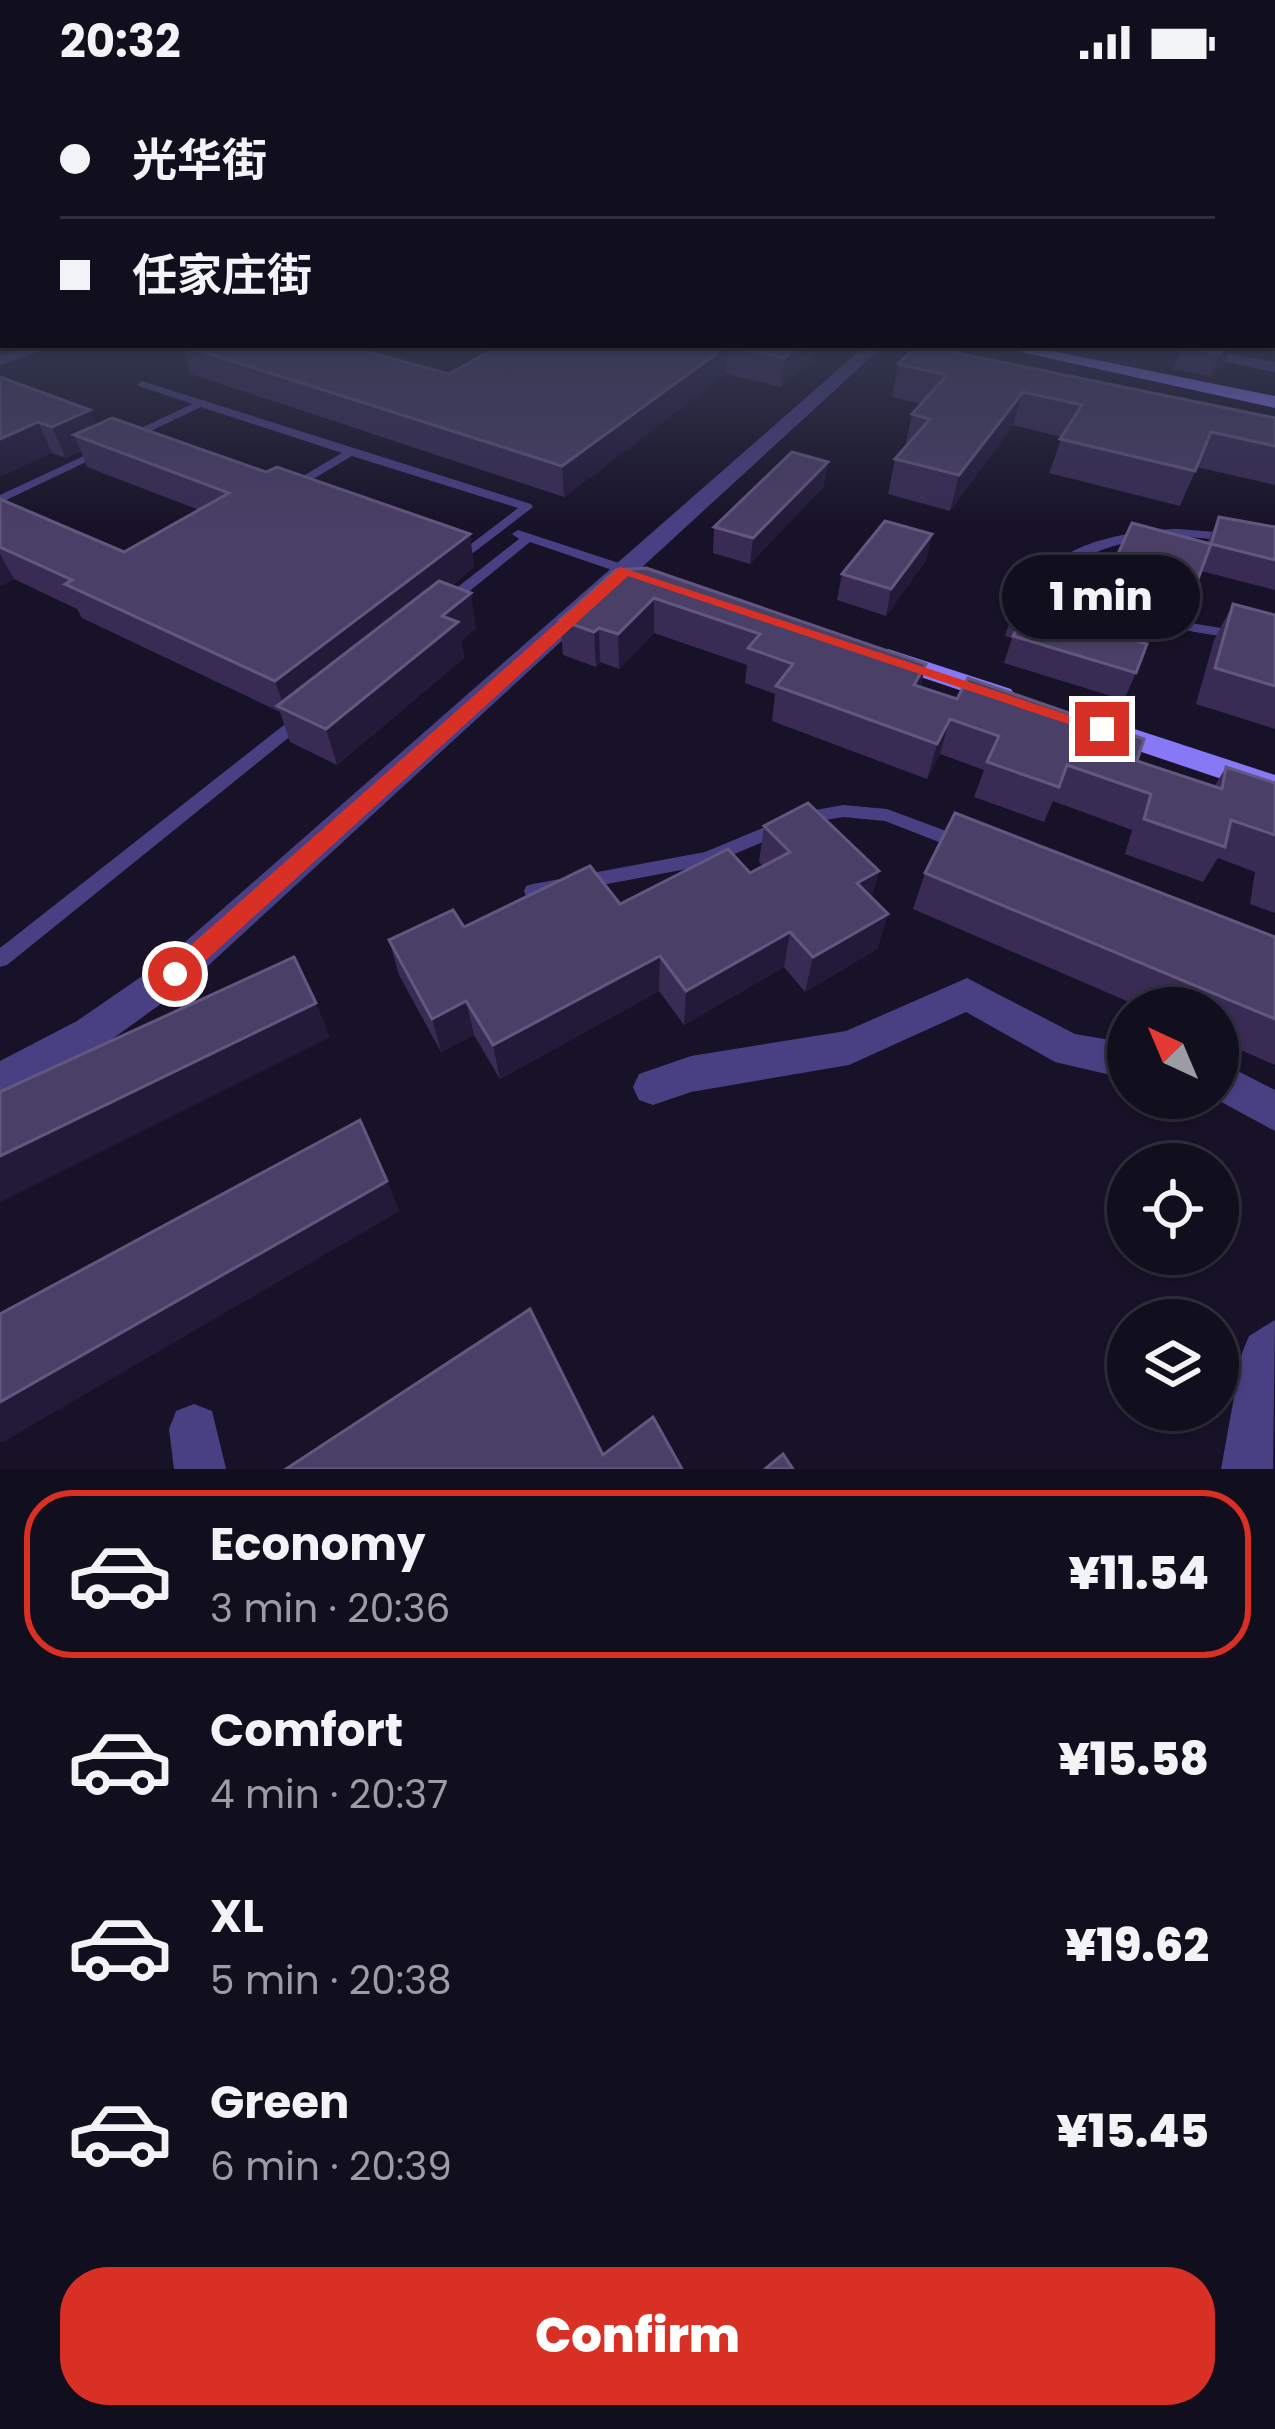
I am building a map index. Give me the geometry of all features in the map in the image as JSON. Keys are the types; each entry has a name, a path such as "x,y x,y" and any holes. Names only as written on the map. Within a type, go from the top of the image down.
{"main road":[{"path":"1175,397 1275,421"},
{"path":"872,652 1029,704"},
{"path":"1073,719 1275,786"}],"street":[{"path":"0,1080 73,1047 127,1013 175,974 637,574 828,397"},
{"path":"653,1087 691,1074 849,1048 967,994 1069,1050 1107,1057"},
{"path":"1239,1091 1275,1112"},
{"path":"1247,1469 1266,1353 1275,1344"}],"lane":[{"path":"181,397 527,507 473,549 428,534"},
{"path":"0,499 201,403"},
{"path":"114,428 157,442"},
{"path":"292,488 351,452"},
{"path":"269,480 314,495"},
{"path":"500,528 637,574"},
{"path":"1275,547 1224,533 1150,534 1067,559 1054,573 1070,592 1135,615 1194,622 1275,642"},
{"path":"437,610 529,538"},
{"path":"0,959 310,712"},
{"path":"533,891 708,858 805,817 843,812 887,815 973,849"}],"building":[{"path":"0,397 54,397 90,410 52,427 38,422 0,439"},
{"path":"344,397 657,397 562,466"},
{"path":"928,397 1019,397 959,475 895,459 930,419 912,414"},
{"path":"1044,397 1171,397 1275,418 1275,446 1211,432 1195,471 1060,439 1082,405"},
{"path":"112,418 266,472 277,467 470,534 275,681 65,584 72,580 0,547 0,499 124,552 229,493 74,435"},
{"path":"792,452 828,462 753,538 714,527"},
{"path":"1219,517 1275,527 1275,560 1211,544"},
{"path":"885,521 932,534 891,589 842,574"},
{"path":"1132,523 1211,544 1194,590 1112,567"},
{"path":"646,568 926,664 914,685 957,699 968,678 1144,739 1137,761 1222,789 1226,767 1275,783 1275,835 1231,820 1225,847 1144,819 1151,794 1067,765 1059,787 987,762 999,736 950,719 937,744 776,686 793,664 748,648 760,634 654,598 618,634 599,628 594,632 560,620 616,570"},
{"path":"439,581 471,593 442,616 458,622 326,729 277,706"},
{"path":"1030,581 1068,592 1055,618 1147,644 1136,673 1013,636 1025,613 1014,609"},
{"path":"1233,604 1275,615 1275,686 1215,668"},
{"path":"808,803 879,871 857,883 888,914 813,957 790,932 686,991 660,956 493,1045 466,1001 432,1019 389,940 453,910 464,927 590,866 620,904 728,849 750,873 790,852 764,826"},
{"path":"955,813 1275,937 1275,1019 1239,1004 1239,987 1198,987 925,873"},
{"path":"294,957 316,1003 0,1156 0,1092"},
{"path":"360,1120 387,1181 0,1402 0,1314"},
{"path":"530,1309 603,1455 653,1417 682,1469 286,1469"},
{"path":"783,1454 793,1469 765,1469"}],"route":[{"path":"175,974 626,570 1102,729"}]}
